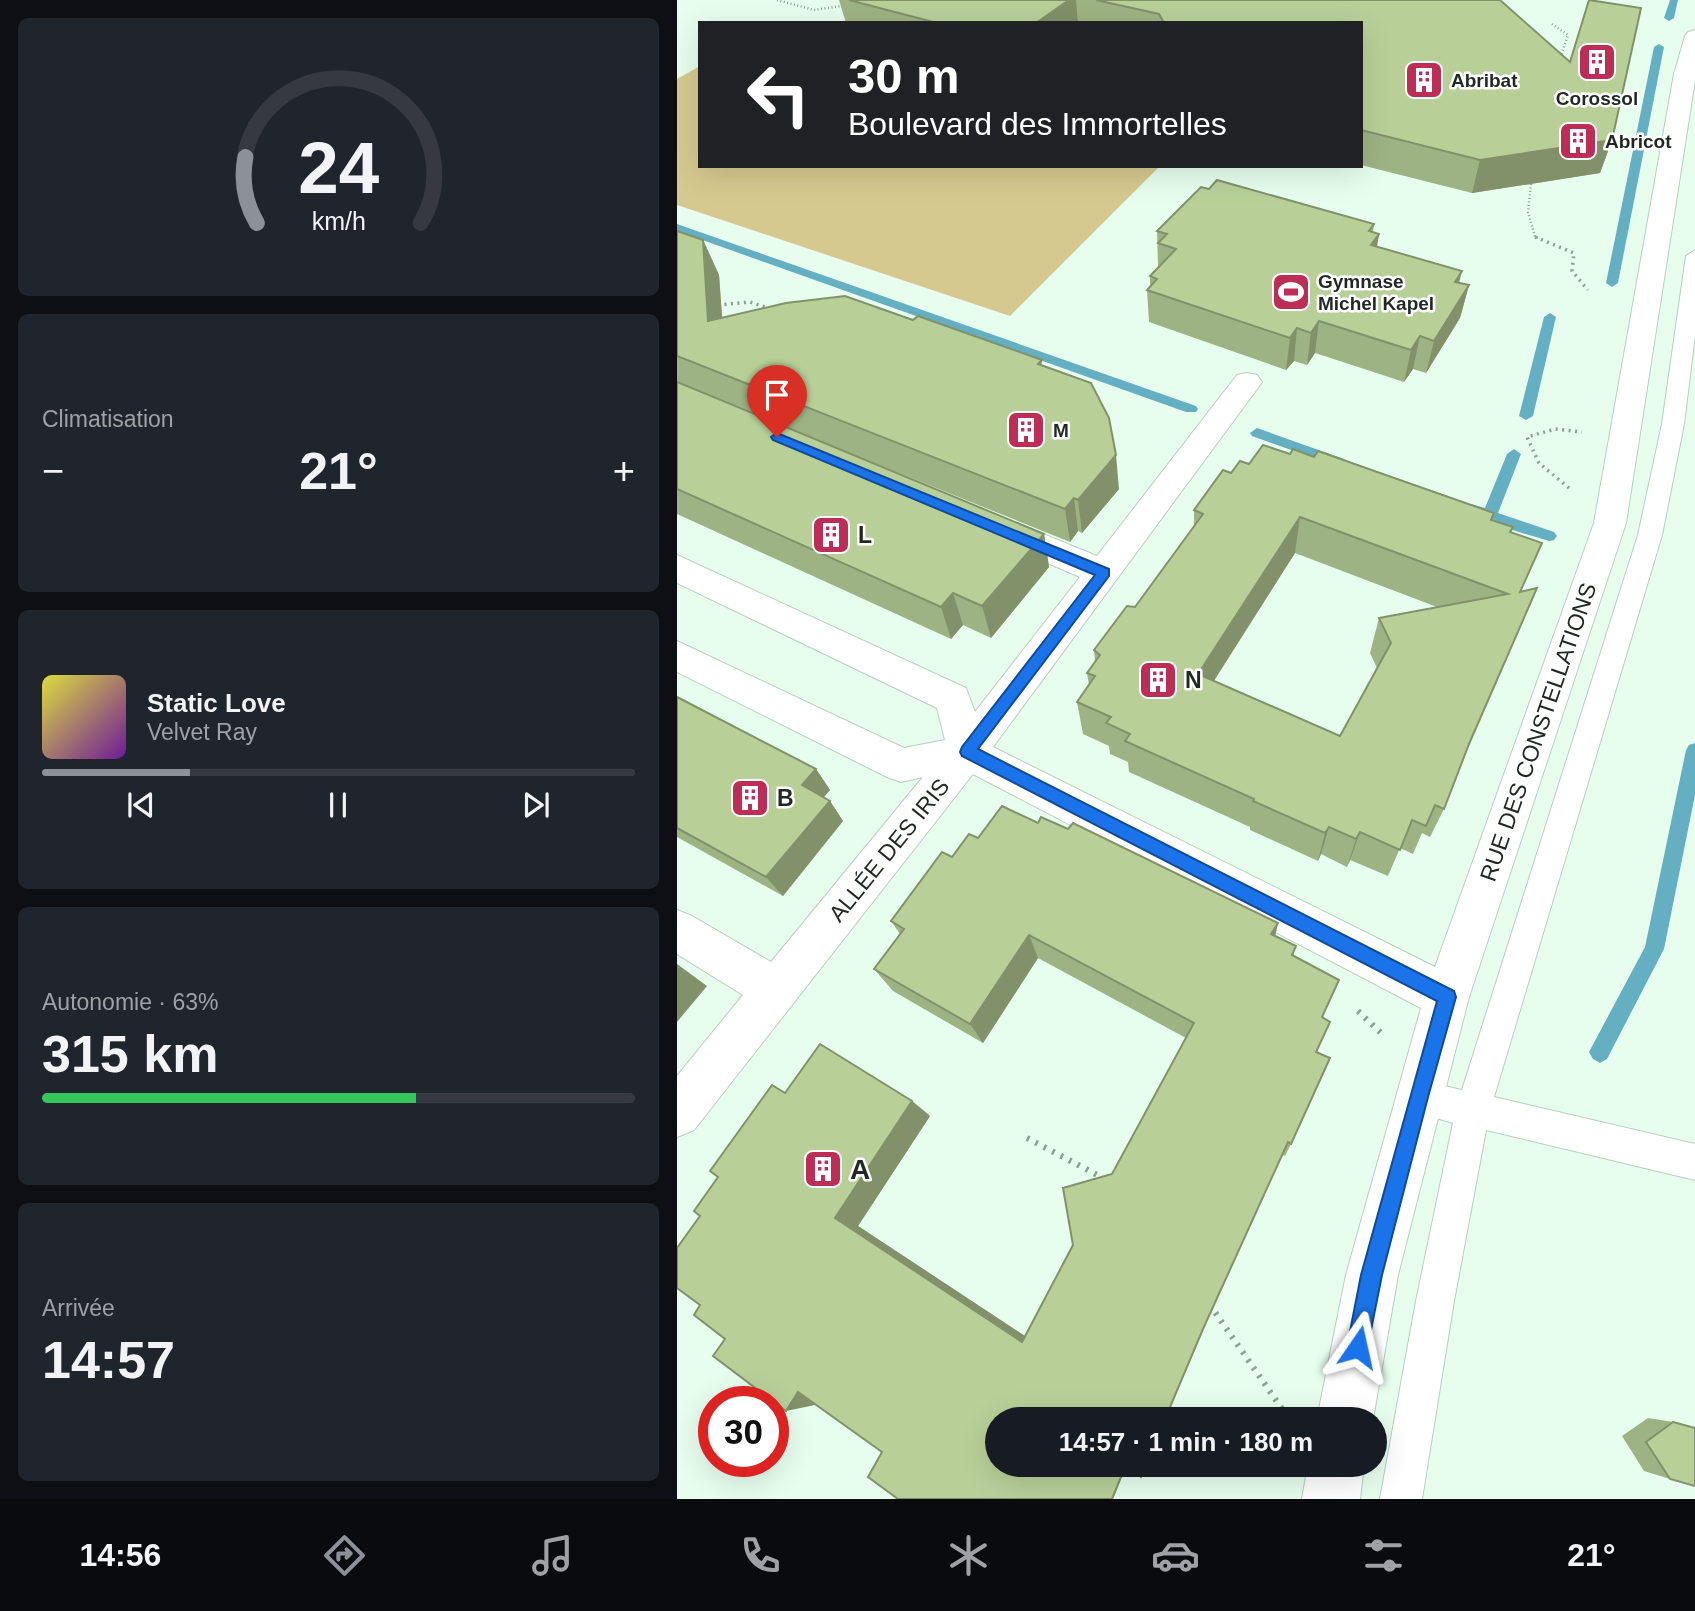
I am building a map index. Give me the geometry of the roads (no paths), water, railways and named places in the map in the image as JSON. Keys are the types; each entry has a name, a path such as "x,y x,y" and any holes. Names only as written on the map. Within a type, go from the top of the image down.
{"street":[{"name":"RUE DES CONSTELLATIONS","path":"1347,1407 1372,1275 1447,997 1610,523 1686,74 1695,36"},
{"name":"ALLÉE DES IRIS","path":"677,1114 967,752 1247,382"},
{"path":"966,515 1104,573"},
{"path":"677,568 953,699 967,752"},
{"path":"677,655 901,765 967,752 1447,997"},
{"path":"677,930 777,991"},
{"path":"1331,1499 1334,1477"}],"lane":[{"path":"1401,1499 1435,1301 1473,1110 1651,535 1673,424 1695,256"},
{"path":"1418,1097 1695,1162"}],"waterway":[{"path":"1669,18 1674,0"},
{"path":"1612,283 1659,47"},
{"path":"677,227 1191,409"},
{"path":"1526,416 1550,317"},
{"path":"1257,433 1339,462"},
{"path":"1489,515 1514,454"},
{"path":"1471,509 1489,515"},
{"path":"1489,515 1549,536"},
{"path":"1600,1052 1654,949 1695,750"}],"place":[{"name":"Corossol","path":"1597,62"},
{"name":"Abribat","path":"1424,80"},
{"name":"Abricot","path":"1578,141"},
{"name":"Gymnase Michel Kapel","path":"1291,292"},
{"name":"M","path":"1026,430"},
{"name":"L","path":"831,535"},
{"name":"N","path":"1158,680"},
{"name":"B","path":"750,798"},
{"name":"A","path":"823,1169"}]}
